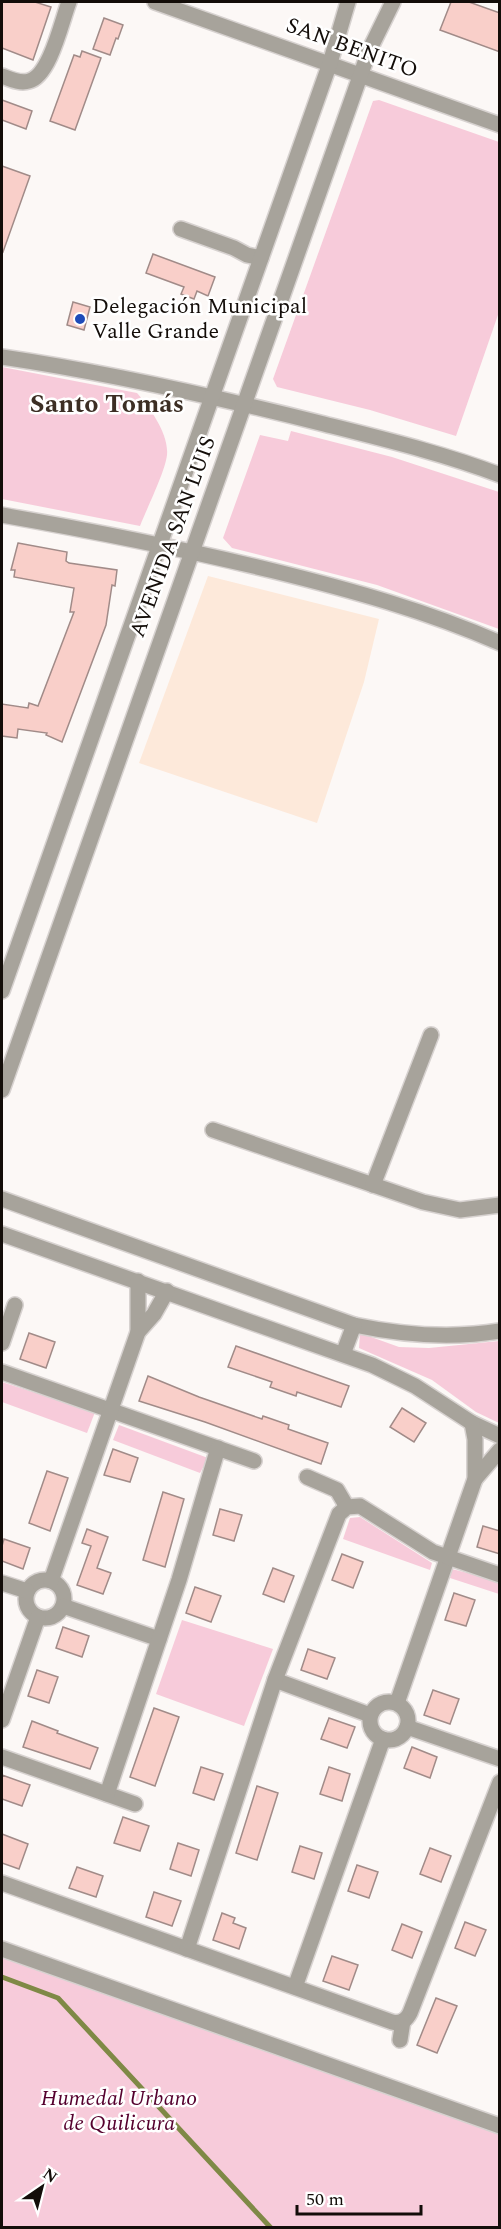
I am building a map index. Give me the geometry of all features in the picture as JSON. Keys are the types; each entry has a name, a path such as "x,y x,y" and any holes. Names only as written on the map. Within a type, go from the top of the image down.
{"street":[{"path":"2,76 22,82 35,79 40,75 47,64 69,2"},
{"name":"SAN BENITO","path":"155,2 500,125"},
{"name":"AVENIDA SAN LUIS","path":"2,991 330,63 348,2"},
{"name":"AVENIDA SAN LUIS","path":"3,1081 369,51 393,2"},
{"path":"181,229 247,255 261,258"},
{"path":"2,357 99,373 245,404 424,450 500,475"},
{"path":"2,515 191,552 377,598 459,626 500,643"},
{"path":"373,1185 431,1035"},
{"path":"213,1130 423,1202 459,1210 499,1205"},
{"path":"2,1199 354,1325 407,1334 433,1335 500,1330"},
{"path":"2,1234 343,1354 396,1376 472,1423 500,1436"},
{"path":"51,1581 138,1332 138,1281"},
{"path":"138,1332 154,1314 167,1291"},
{"path":"2,1343 15,1305"},
{"path":"343,1354 354,1325"},
{"path":"2,1372 255,1461"},
{"path":"397,1703 475,1479 475,1439 472,1423"},
{"path":"107,1794 182,1570 218,1448"},
{"path":"475,1479 500,1449"},
{"path":"307,1477 337,1490 347,1507"},
{"path":"188,1949 275,1680 337,1519 347,1507 354,1505 366,1508 425,1548 447,1558 500,1575"},
{"path":"37,1581 51,1581 62,1591 63,1606 53,1617 38,1617 27,1606 27,1591 37,1581"},
{"path":"2,1583 27,1591"},
{"path":"63,1606 159,1639"},
{"path":"2,1720 38,1617"},
{"path":"275,1680 370,1715"},
{"path":"386,1701 397,1703 402,1706 407,1716 407,1727 398,1738 383,1739 372,1730 370,1715 381,1703 386,1701"},
{"path":"407,1727 500,1759"},
{"path":"295,1988 383,1739"},
{"path":"2,1756 135,1804"},
{"path":"400,2040 404,2021 410,2013 500,1782"},
{"path":"2,1883 392,2022 404,2021"},
{"path":"2,1949 500,2126"}],"shaded area":[{"path":"208,576 379,619 364,682 317,823 139,763"}],"green space":[{"path":"379,100 499,142 499,312 456,436 370,410 277,387 273,379 373,101"},
{"path":"2,367 137,393 158,422 167,447 163,471 140,526 2,499"},
{"path":"291,431 392,457 499,492 499,629 377,585 232,548 223,538 260,435 288,441"},
{"path":"360,1333 399,1347 429,1348 499,1341 499,1423 476,1412 432,1380 359,1348"},
{"path":"2,1382 95,1412 87,1433 2,1402"},
{"path":"119,1425 208,1458 200,1473 113,1440"},
{"path":"360,1517 432,1563 430,1570 343,1539 350,1518"},
{"path":"452,1569 499,1581 499,1594 450,1578"},
{"path":"182,1620 273,1649 244,1726 156,1694"},
{"name":"Humedal Urbano de Quilicura","path":"2,1945 499,2122 499,2227 2,2227"}],"building":[{"path":"2,2 35,2 51,7 33,60 2,48"},
{"path":"451,2 469,2 500,13 500,52 440,30"},
{"path":"104,18 123,25 110,55 93,49"},
{"path":"82,51 101,58 75,130 50,121 74,55 80,57"},
{"path":"2,100 32,111 26,129 2,120"},
{"path":"2,166 30,176 3,252 2,251"},
{"path":"153,254 215,277 208,296 197,291 194,299 181,294 184,287 146,273"},
{"name":"Delegación Municipal Valle Grande","path":"73,302 90,307 84,330 67,325"},
{"path":"18,543 67,552 66,561 69,563 117,570 115,586 112,585 106,625 62,742 46,735 47,733 18,729 17,738 2,736 2,704 28,708 29,703 38,706 74,612 70,612 74,588 14,577 15,570 11,570"},
{"path":"29,1333 55,1342 46,1368 20,1359"},
{"path":"236,1346 349,1386 341,1407 297,1392 296,1396 270,1387 272,1382 228,1367"},
{"path":"148,1376 262,1419 263,1416 289,1425 288,1429 328,1443 321,1464 139,1401"},
{"path":"402,1408 426,1423 414,1442 390,1427"},
{"path":"113,1449 138,1458 130,1482 104,1475"},
{"path":"47,1471 68,1478 50,1531 29,1523"},
{"path":"163,1492 184,1499 165,1567 143,1560"},
{"path":"220,1509 242,1515 234,1541 213,1535"},
{"path":"483,1526 500,1531 500,1554 477,1547"},
{"path":"87,1529 108,1537 97,1568 111,1573 103,1594 77,1585 91,1546 82,1543"},
{"path":"4,1539 30,1548 23,1569 2,1561"},
{"path":"342,1554 363,1562 353,1588 332,1580"},
{"path":"273,1568 294,1576 284,1602 263,1594"},
{"path":"195,1587 221,1596 211,1622 186,1613"},
{"path":"454,1593 475,1600 466,1626 445,1620"},
{"path":"63,1627 89,1636 82,1657 56,1648"},
{"path":"308,1649 335,1658 327,1679 301,1670"},
{"path":"37,1670 58,1677 49,1703 28,1696"},
{"path":"433,1690 459,1699 450,1724 424,1715"},
{"path":"154,1708 179,1717 155,1786 130,1777"},
{"path":"329,1718 355,1727 347,1748 321,1739"},
{"path":"32,1721 98,1748 90,1769 23,1747"},
{"path":"412,1747 437,1757 430,1778 404,1768"},
{"path":"201,1767 223,1774 214,1800 193,1793"},
{"path":"329,1767 350,1774 342,1801 320,1794"},
{"path":"2,1775 30,1785 22,1806 2,1799"},
{"path":"257,1786 278,1793 257,1860 236,1853"},
{"path":"123,1817 149,1826 140,1851 114,1843"},
{"path":"2,1834 28,1844 19,1869 2,1863"},
{"path":"178,1843 199,1850 191,1876 170,1869"},
{"path":"300,1846 322,1853 314,1879 292,1872"},
{"path":"430,1848 451,1856 441,1882 420,1874"},
{"path":"357,1865 378,1872 369,1898 348,1891"},
{"path":"77,1867 103,1876 96,1897 69,1888"},
{"path":"154,1892 181,1901 172,1926 146,1917"},
{"path":"222,1913 235,1918 233,1923 246,1928 239,1949 213,1940"},
{"path":"465,1922 486,1930 475,1956 455,1948"},
{"path":"402,1924 422,1932 412,1958 392,1950"},
{"path":"332,1956 358,1965 349,1990 323,1981"},
{"path":"436,1998 457,2006 437,2053 417,2045"}],"waterway":[{"path":"2,1977 58,1998 271,2228"}],"place":[{"name":"Delegación Municipal Valle Grande","path":"80,319"}],"district":[{"name":"Santo Tomás","path":"107,404"}]}
